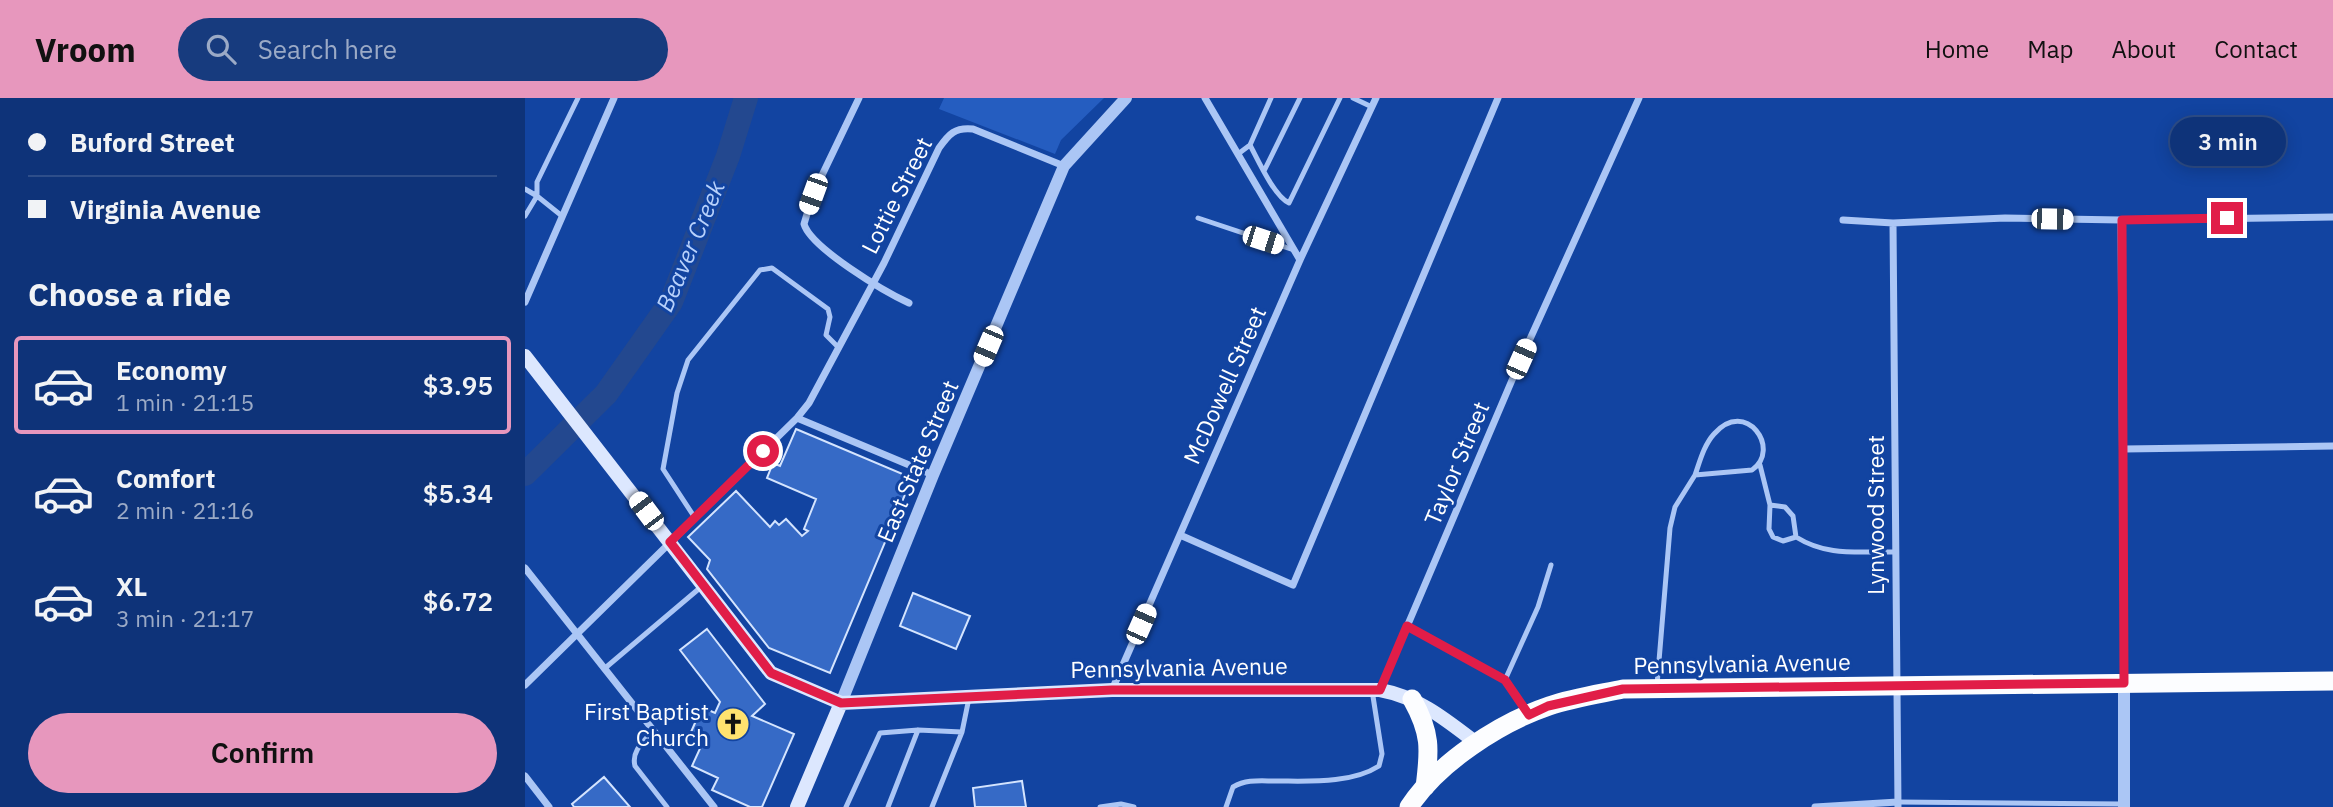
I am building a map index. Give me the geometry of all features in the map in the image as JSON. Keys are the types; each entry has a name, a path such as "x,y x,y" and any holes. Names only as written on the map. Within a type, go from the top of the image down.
{"highway":[{"name":"Pennsylvania Avenue","path":"1475,742 1548,706 1623,689 2333,681"},
{"path":"1412,699 1428,731 1429,753 1425,787"},
{"path":"1409,807 1425,787 1475,742"}],"main road":[{"path":"525,356 771,673 841,703 797,807"},
{"name":"Pennsylvania Avenue","path":"841,703 1112,690 1376,690 1412,699 1433,710 1475,742"}],"street":[{"path":"525,302 614,98"},
{"name":"Lottie Street","path":"859,98 804,217 806,232 811,239 873,283"},
{"name":"East State Street","path":"841,703 933,475 1064,166 1126,98"},
{"path":"1205,98 1300,260"},
{"name":"McDowell Street","path":"1112,690 1300,260 1376,98"},
{"path":"1180,535 1293,585 1498,98"},
{"name":"Taylor Street","path":"1376,690 1407,626 1521,359 1639,98"},
{"name":"Lottie Street","path":"525,685 797,418 814,394 839,348 939,148 950,133 959,129 973,129 1064,166"},
{"path":"1843,220 1893,223 2005,218 2122,220 2333,217"},
{"path":"2122,220 2124,805"},
{"name":"Lynwood Street","path":"1893,223 1898,805"},
{"path":"873,283 909,303"},
{"path":"797,418 933,475"},
{"path":"2124,449 2333,446"},
{"path":"525,568 714,807"},
{"path":"525,776 549,807"},
{"path":"1815,807 1898,805"}],"lane":[{"path":"525,216 537,196 537,182 578,98"},
{"path":"1238,154 1250,145 1271,98"},
{"path":"1265,172 1300,98"},
{"path":"1250,145 1283,200 1292,201 1340,98"},
{"path":"1353,98 1372,107"},
{"path":"525,189 562,216"},
{"path":"1198,218 1294,250"},
{"path":"695,518 663,468 677,393 695,349 760,270 772,268 828,309 830,317 825,335 839,348"},
{"path":"1657,688 1670,528 1675,507 1695,475 1703,452 1714,433 1729,423 1741,420 1753,425 1760,435 1763,454 1760,465 1770,505 1769,529 1773,537 1783,541 1796,537 1814,548 1830,552 1895,552"},
{"path":"1695,475 1752,470 1760,465"},
{"path":"1770,505 1785,507 1793,516 1796,537"},
{"path":"1505,680 1538,607 1551,565"},
{"path":"604,669 703,586"},
{"path":"1407,626 1505,680 1529,715"},
{"path":"1226,807 1233,787 1244,781 1353,777 1379,766 1382,754 1376,690"},
{"path":"932,807 962,732 969,697"},
{"path":"846,807 880,733 919,730 962,732"},
{"path":"888,807 919,730"},
{"path":"653,731 637,749 633,759 635,766 667,807"},
{"path":"1100,807 1121,804 1134,807"},
{"path":"1898,805 2124,805"}],"shaded area":[{"path":"944,98 1104,98 1061,140 1055,154 939,109"}],"building":[{"path":"796,429 912,478 830,673 769,648 707,569 710,560 688,537 736,491 770,527 775,521 779,525 786,519 802,536 808,531 804,529 816,499 767,478 773,463 780,466"},
{"path":"913,593 970,616 956,649 900,626"},
{"name":"First Baptist Church","path":"707,629 765,704 752,716 794,734 762,807 750,807 712,790 718,778 692,766 703,742 691,732 699,714 706,709 715,713 720,702 680,650"},
{"path":"604,777 630,807 574,807 572,804"},
{"path":"1022,781 1026,807 975,807 973,788"}],"waterway":[{"name":"Beaver Creek","path":"525,474 606,394 671,302 728,156 746,98"}],"place":[{"name":"First Baptist Church","path":"733,724"}],"route":[{"path":"763,451 670,542 771,673 841,703 1112,690 1380,690 1407,626 1505,680 1529,715 1548,706 1623,689 2124,683 2122,220 2227,218"}]}
